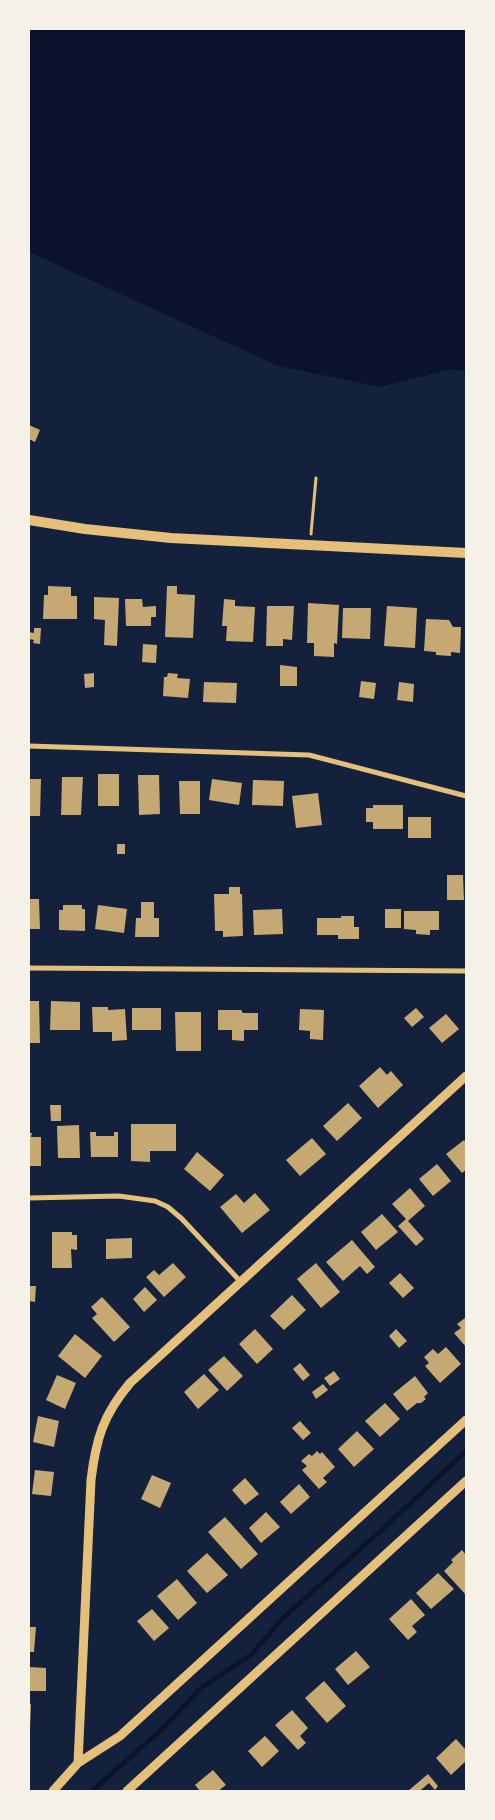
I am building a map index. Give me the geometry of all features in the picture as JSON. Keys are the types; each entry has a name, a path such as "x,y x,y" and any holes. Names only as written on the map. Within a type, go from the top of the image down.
{"main road":[{"path":"29,520 85,529 170,538 466,553"}],"street":[{"path":"29,746 309,755 466,796"},
{"path":"29,968 466,971"},
{"path":"78,1763 91,1480 94,1450 109,1411 130,1383 466,1076"},
{"path":"29,1198 119,1196 155,1201 168,1207 182,1219 240,1281"},
{"path":"52,1791 78,1763 120,1736 466,1420"},
{"path":"127,1791 466,1481"}],"path":[{"path":"310,544 316,478"}],"water":[{"path":"29,29 466,29 466,372 453,369 380,387 278,366 29,252"}],"building":[{"path":"29,425 40,430 35,442 29,439"},
{"path":"48,586 71,587 71,596 77,596 77,619 43,619 44,595 48,595"},
{"path":"167,586 177,586 177,594 195,595 193,638 165,637"},
{"path":"94,597 119,598 117,646 104,645 105,620 94,619"},
{"path":"125,599 142,599 143,607 156,606 156,617 151,617 151,626 126,626"},
{"path":"224,599 235,600 235,606 255,607 253,642 226,641 227,626 222,626"},
{"path":"308,603 339,605 337,644 334,643 334,657 314,656 314,643 307,643"},
{"path":"267,606 294,606 292,640 283,639 283,646 266,646"},
{"path":"387,606 417,608 415,648 384,646"},
{"path":"343,608 371,608 370,639 342,638"},
{"path":"426,619 449,620 453,627 461,627 460,653 451,652 451,656 436,655 436,652 424,651"},
{"path":"34,628 41,628 40,644 33,643 34,640 29,639 29,632 34,633"},
{"path":"143,644 157,645 156,663 142,662"},
{"path":"280,665 297,667 297,686 280,686"},
{"path":"94,673 94,687 85,688 84,674"},
{"path":"168,673 178,674 177,678 190,679 188,698 163,696 164,677 167,677"},
{"path":"361,681 376,683 374,699 359,697"},
{"path":"204,682 237,683 236,703 203,702"},
{"path":"399,682 414,684 413,702 397,700"},
{"path":"98,774 119,774 119,806 98,806"},
{"path":"138,775 159,775 160,814 139,815"},
{"path":"62,777 83,777 81,815 61,815"},
{"path":"29,779 41,779 40,816 29,816"},
{"path":"212,779 242,783 239,805 209,800"},
{"path":"253,780 284,781 283,806 252,805"},
{"path":"179,781 200,781 200,814 180,814"},
{"path":"318,793 322,825 296,828 292,796"},
{"path":"373,805 403,805 403,829 373,829 373,822 366,822 366,808 373,808"},
{"path":"408,817 431,817 431,838 408,838"},
{"path":"117,844 125,844 125,854 117,854"},
{"path":"447,875 463,875 464,900 447,900"},
{"path":"229,887 240,887 240,894 242,894 243,936 223,937 223,931 215,931 214,894 229,894"},
{"path":"29,899 39,899 40,929 29,929"},
{"path":"141,902 154,902 154,918 159,918 159,937 135,937 136,918 141,918"},
{"path":"63,905 82,905 82,909 85,909 85,931 59,930 59,910 63,910"},
{"path":"98,905 127,909 124,933 95,929"},
{"path":"282,909 283,934 254,935 253,910"},
{"path":"385,909 401,909 401,928 385,928"},
{"path":"404,911 439,911 439,930 430,930 430,935 416,934 416,930 404,929"},
{"path":"341,916 354,916 354,927 359,927 359,939 338,939 338,935 317,935 317,918 341,918"},
{"path":"29,1001 39,1001 40,1043 29,1043"},
{"path":"51,1001 80,1002 80,1030 50,1030"},
{"path":"92,1007 108,1007 108,1010 125,1009 127,1040 112,1041 112,1032 93,1032"},
{"path":"132,1008 161,1008 161,1030 132,1030"},
{"path":"416,1008 424,1017 412,1027 404,1018"},
{"path":"300,1009 324,1010 323,1040 310,1039 310,1031 299,1030"},
{"path":"218,1010 241,1010 243,1013 258,1013 258,1030 244,1030 244,1041 232,1040 232,1030 218,1030"},
{"path":"175,1012 201,1012 201,1051 176,1051"},
{"path":"446,1014 459,1029 442,1043 429,1028"},
{"path":"380,1067 387,1075 391,1071 403,1085 378,1108 359,1086"},
{"path":"348,1103 362,1118 337,1141 323,1126"},
{"path":"50,1105 61,1105 61,1121 51,1121"},
{"path":"131,1124 176,1124 176,1151 150,1151 150,1162 131,1161"},
{"path":"79,1125 80,1158 58,1158 57,1126"},
{"path":"90,1132 96,1132 96,1136 114,1136 114,1132 118,1132 118,1157 91,1157"},
{"path":"29,1133 32,1133 31,1137 41,1137 41,1166 29,1166"},
{"path":"312,1138 326,1154 300,1176 286,1160"},
{"path":"464,1140 466,1143 466,1170 462,1173 446,1154"},
{"path":"197,1152 224,1175 210,1191 184,1169"},
{"path":"437,1164 451,1181 433,1196 419,1179"},
{"path":"410,1188 425,1206 408,1221 424,1239 416,1246 398,1226 406,1219 392,1204"},
{"path":"255,1193 270,1210 242,1233 220,1207 236,1194 244,1203"},
{"path":"382,1214 398,1232 376,1250 361,1232"},
{"path":"52,1232 72,1232 72,1235 77,1235 77,1250 71,1249 72,1268 52,1268"},
{"path":"132,1238 132,1258 106,1259 106,1239"},
{"path":"352,1240 375,1267 367,1274 360,1266 343,1281 326,1262"},
{"path":"173,1263 186,1277 164,1297 146,1277 154,1270 159,1275"},
{"path":"316,1263 340,1292 321,1308 297,1279"},
{"path":"400,1273 414,1288 403,1298 389,1283"},
{"path":"29,1286 36,1286 35,1302 29,1301"},
{"path":"145,1287 157,1300 144,1312 133,1299"},
{"path":"292,1295 306,1310 284,1330 270,1316"},
{"path":"102,1297 130,1327 114,1342 92,1318 97,1314 91,1307"},
{"path":"465,1318 466,1347 454,1333 461,1328 457,1324"},
{"path":"255,1329 273,1349 257,1364 239,1344"},
{"path":"396,1329 407,1341 399,1348 389,1336"},
{"path":"75,1334 102,1356 85,1378 58,1356"},
{"path":"446,1347 461,1364 440,1383 425,1366 429,1363 424,1357 433,1349 438,1354"},
{"path":"224,1356 243,1376 227,1391 208,1370"},
{"path":"300,1363 310,1375 303,1381 293,1369"},
{"path":"334,1371 340,1379 330,1386 324,1378"},
{"path":"204,1374 219,1390 198,1409 184,1392"},
{"path":"57,1375 76,1383 65,1409 46,1400"},
{"path":"415,1376 428,1393 424,1397 426,1399 407,1411 393,1394"},
{"path":"323,1384 328,1390 316,1399 312,1392"},
{"path":"385,1403 400,1419 380,1437 365,1421"},
{"path":"38,1416 59,1421 54,1447 33,1442"},
{"path":"300,1421 311,1433 303,1440 292,1428"},
{"path":"357,1431 374,1449 354,1467 338,1449"},
{"path":"317,1451 320,1454 322,1452 335,1467 323,1478 327,1482 319,1489 302,1470 307,1466 301,1461 309,1454 312,1456"},
{"path":"35,1470 54,1472 51,1496 32,1494"},
{"path":"152,1475 171,1483 160,1508 141,1499"},
{"path":"245,1478 259,1494 245,1505 232,1490"},
{"path":"299,1484 310,1497 291,1514 280,1502"},
{"path":"266,1512 280,1527 261,1543 249,1528"},
{"path":"225,1517 258,1554 241,1569 208,1532"},
{"path":"462,1550 466,1555 466,1595 444,1571 453,1562 451,1560"},
{"path":"207,1553 228,1575 207,1593 187,1571"},
{"path":"438,1573 454,1589 431,1609 416,1593"},
{"path":"177,1579 197,1603 178,1620 157,1596"},
{"path":"411,1599 425,1615 412,1626 417,1632 408,1640 389,1619"},
{"path":"152,1609 169,1628 154,1641 137,1621"},
{"path":"29,1627 36,1627 34,1652 29,1652"},
{"path":"356,1651 370,1667 348,1685 335,1669"},
{"path":"29,1667 46,1668 46,1691 29,1691"},
{"path":"324,1681 346,1706 327,1723 305,1698"},
{"path":"29,1703 31,1704 30,1729 29,1729"},
{"path":"292,1710 308,1728 300,1736 306,1743 298,1750 275,1725"},
{"path":"265,1736 279,1751 262,1767 248,1751"},
{"path":"456,1739 466,1750 466,1761 451,1775 436,1758"},
{"path":"213,1770 226,1785 218,1791 200,1791 195,1785"},
{"path":"428,1774 438,1786 435,1790 429,1783 421,1790 423,1791 408,1791"}],"waterway":[{"path":"92,1791 161,1730 202,1687 252,1654 283,1618 384,1528 466,1451"}]}
